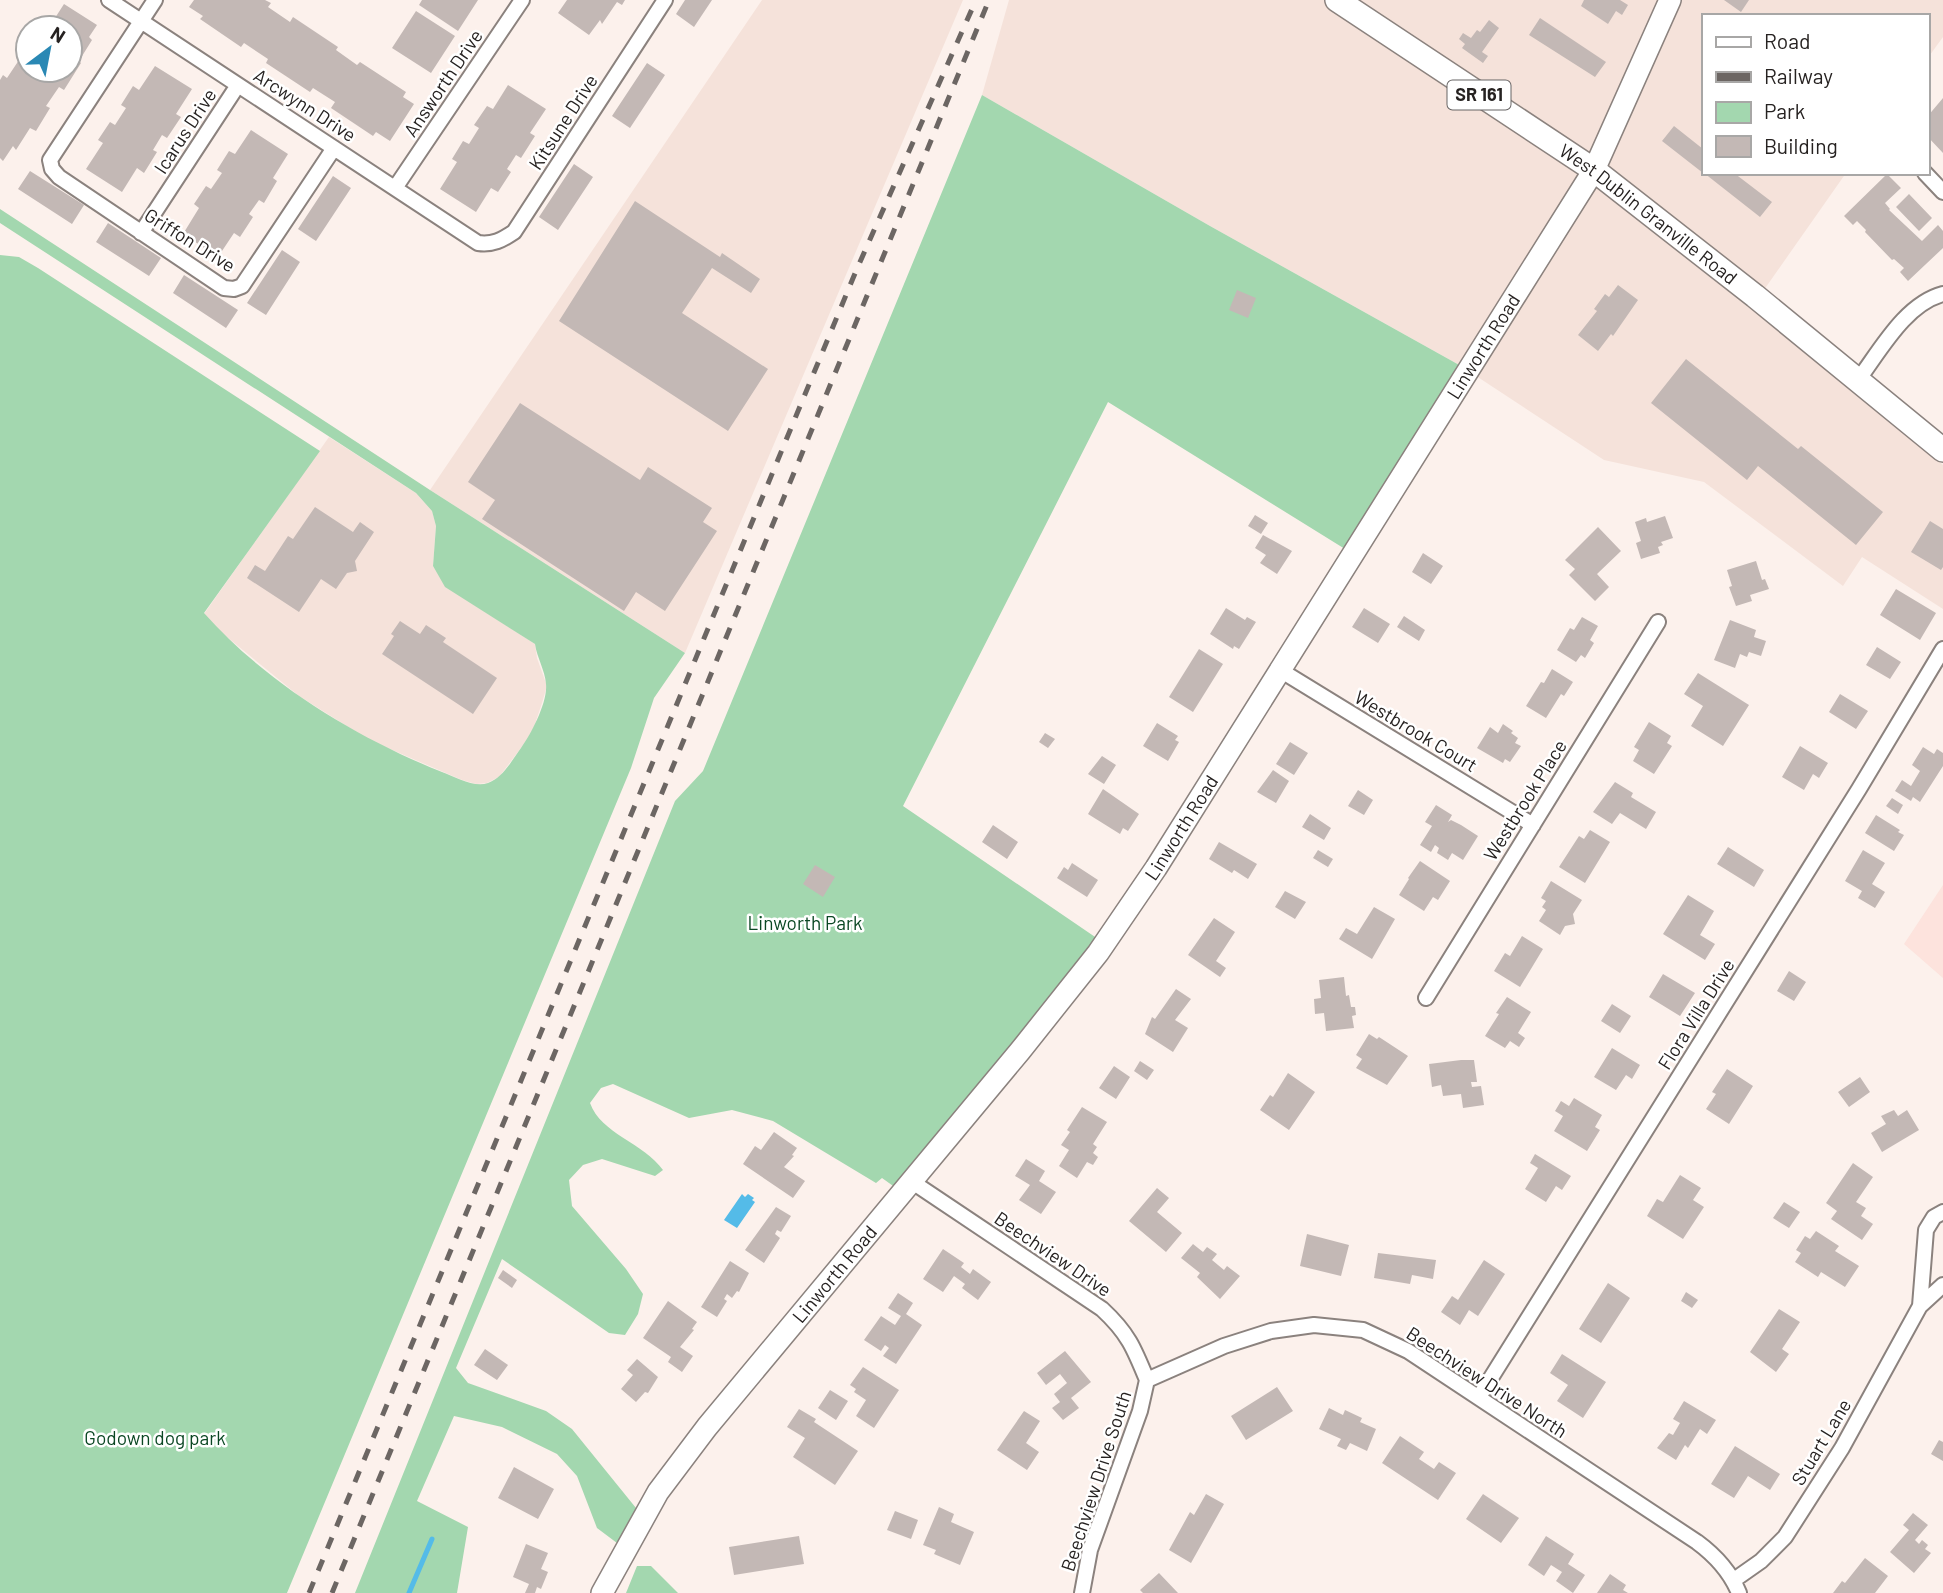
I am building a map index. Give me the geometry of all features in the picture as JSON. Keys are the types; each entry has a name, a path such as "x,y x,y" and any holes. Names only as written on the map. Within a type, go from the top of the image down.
{"main road":[{"name":"West Dublin Granville Road","path":"1338,0 1594,170 1724,271 1943,450"},
{"name":"Linworth Road","path":"602,1593 658,1492 707,1427 1105,944 1156,868 1594,170 1670,0"}],"street":[{"name":"Arcwynn Drive","path":"109,0 478,243"},
{"path":"141,21 155,0"},
{"name":"Answorth Drive","path":"396,188 522,0"},
{"name":"Kitsune Drive","path":"478,243 489,244 514,232 666,0"},
{"name":"Griffon Drive","path":"141,21 50,160 52,169 59,177 224,288 242,286 334,148"},
{"name":"Icarus Drive","path":"141,233 239,85"},
{"path":"1927,175 1943,192"},
{"path":"1857,380 1905,318 1931,297 1943,293"},
{"name":"Westbrook Place","path":"1426,998 1658,622"},
{"name":"Flora Villa Drive","path":"1479,1397 1845,812 1943,649"},
{"name":"Westbrook Court","path":"1280,670 1533,825"},
{"name":"Beechview Drive","path":"911,1181 1102,1309 1119,1324 1131,1341 1147,1380"},
{"name":"Stuart Lane","path":"1920,1306 1926,1230 1934,1217 1943,1212"},
{"name":"Stuart Lane","path":"1737,1587 1785,1537 1842,1448 1920,1306 1943,1284"},
{"name":"Beechview Drive North","path":"1147,1380 1224,1346 1271,1331 1314,1325 1363,1330 1408,1351 1697,1542 1722,1564 1737,1587"},
{"name":"Beechview Drive South","path":"1082,1593 1090,1550 1140,1411 1147,1380"}],"shaded area":[{"path":"762,0 963,0 685,653 430,490"},
{"path":"1009,0 1943,0 1943,37 1929,56 1929,14 1702,14 1702,175 1845,175 1759,297 1943,465 1943,609 1862,557 1843,586 1704,482 1604,460 1461,366 982,95"},
{"path":"329,437 416,493 432,511 436,526 433,566 445,586 535,644 547,686 534,727 499,777 487,783 476,784 462,780 369,740 299,696 222,633 204,614"},
{"path":"1943,885 1943,978 1904,944"}],"green space":[{"name":"Linworth Park","path":"982,95 1461,366 1345,549 1108,402 903,806 1101,941 896,1188 882,1178 876,1183 773,1121 732,1110 689,1118 613,1084 601,1088 590,1103 596,1114 603,1123 645,1152 663,1170 655,1176 602,1159 583,1165 569,1180 572,1206 626,1269 643,1294 638,1314 625,1335 609,1333 502,1259 456,1368 468,1383 546,1411 572,1429 636,1508 617,1543 597,1528 577,1476 557,1454 502,1427 454,1416 417,1501 468,1527 457,1593 355,1593 675,801 703,771"},
{"name":"Godown dog park","path":"0,209 685,653 654,698 631,768 287,1593 0,1593 0,255 19,257 38,268 320,451 204,613 255,663 314,706 378,743 459,779 483,784 493,781 503,773 529,735 544,700 545,679 535,644 445,587 433,566 436,526 432,511 416,493 0,223"},
{"path":"637,1566 651,1566 678,1593 626,1593"}],"water":[{"path":"742,1194 745,1197 748,1194 755,1202 737,1228 724,1220"}],"building":[{"path":"194,0 265,0 271,3 268,7 290,22 293,17 338,47 336,50 357,65 360,62 406,92 403,97 414,104 390,141 376,132 373,136 331,108 335,102 313,88 310,92 266,63 268,59 244,43 241,47 200,19 203,16 189,7"},
{"path":"422,0 478,0 458,31 419,5"},
{"path":"567,0 625,0 622,5 617,2 602,24 600,20 589,35 558,13"},
{"path":"685,0 712,0 694,27 676,14"},
{"path":"1584,0 1620,0 1628,5 1622,15 1616,11 1608,24 1581,6"},
{"path":"1724,0 1749,0 1741,12"},
{"path":"64,4 80,14 58,14"},
{"path":"416,11 455,36 431,73 392,48"},
{"path":"84,17 97,25 89,37 92,40 84,53"},
{"path":"1540,18 1606,62 1595,77 1529,35"},
{"path":"1489,20 1499,28 1482,52 1488,56 1483,63 1462,48 1465,44 1459,39 1463,33 1471,38 1477,30 1480,32"},
{"path":"647,63 665,75 630,128 612,116"},
{"path":"155,66 192,89 176,114 181,117 167,138 162,135 153,150 157,152 144,173 137,168 122,192 86,169 103,143 98,140 110,122 115,125 126,108 121,105 133,86 139,90"},
{"path":"14,68 14,84 68,84 64,90 59,87 46,106 50,108 36,131 30,128 16,150 13,146 3,161 0,158 0,80 3,75 7,78"},
{"path":"508,85 546,109 530,133 535,136 521,158 516,155 507,169 511,172 498,192 491,188 476,212 440,189 457,162 452,159 463,141 469,144 479,128 474,125 487,106 493,109"},
{"path":"1943,98 1943,153 1929,138 1929,115"},
{"path":"1674,126 1702,148 1702,172 1662,141"},
{"path":"251,130 288,154 273,178 277,181 264,203 259,200 249,214 253,217 240,237 234,233 218,257 183,234 199,208 194,204 206,186 211,189 222,173 217,170 229,151 235,154"},
{"path":"574,164 593,177 558,230 539,217"},
{"path":"30,171 84,205 72,224 18,189"},
{"path":"1707,175 1737,175 1772,202 1760,217"},
{"path":"1888,175 1901,188 1885,203 1889,210 1922,241 1938,225 1943,231 1943,248 1908,281 1900,272 1904,268 1892,260 1857,221 1853,225 1844,216"},
{"path":"333,176 351,188 316,241 298,229"},
{"path":"1909,194 1932,218 1919,231 1896,207"},
{"path":"635,201 720,257 722,253 760,279 751,293 712,268 682,313 768,369 728,431 559,321"},
{"path":"108,223 161,258 149,276 96,242"},
{"path":"282,250 300,262 266,315 247,303"},
{"path":"184,275 238,310 226,328 173,293"},
{"path":"1618,285 1638,300 1613,336 1611,334 1598,351 1578,335 1597,311 1594,309 1605,294 1609,297"},
{"path":"1237,290 1256,298 1248,318 1229,310"},
{"path":"1686,359 1798,449 1801,446 1883,512 1856,545 1758,466 1747,480 1651,403"},
{"path":"520,403 640,480 648,467 712,508 703,522 717,531 665,611 636,592 624,611 482,519 495,500 468,482"},
{"path":"315,507 353,532 360,522 374,532 355,561 357,571 347,573 336,589 321,579 299,612 247,578 255,565 265,571 288,536 293,539"},
{"path":"1255,515 1268,523 1261,534 1248,526"},
{"path":"1665,516 1673,538 1661,542 1663,545 1658,547 1660,553 1641,559 1636,543 1641,541 1635,522 1646,518 1647,522"},
{"path":"1930,521 1943,529 1941,570 1911,552"},
{"path":"1598,527 1621,551 1597,574 1609,587 1595,601 1569,575 1575,569 1565,560"},
{"path":"1263,535 1292,551 1277,574 1260,563 1266,555 1255,548"},
{"path":"1423,553 1443,566 1431,584 1412,572"},
{"path":"1756,561 1762,580 1765,579 1769,589 1750,595 1752,601 1736,606 1729,587 1732,586 1727,570"},
{"path":"1896,589 1936,613 1920,640 1880,615"},
{"path":"1226,608 1245,620 1247,617 1256,622 1239,649 1234,646 1233,649 1210,634"},
{"path":"1364,608 1390,624 1378,643 1352,627"},
{"path":"1404,616 1425,630 1419,641 1397,627"},
{"path":"1582,617 1598,626 1590,640 1594,643 1585,658 1581,655 1576,662 1557,650 1570,628 1574,630"},
{"path":"1730,620 1756,630 1754,637 1766,641 1761,656 1749,652 1747,657 1740,654 1735,668 1714,660"},
{"path":"400,621 420,634 426,625 446,638 443,642 497,678 473,714 382,654"},
{"path":"1877,647 1901,662 1890,679 1866,665"},
{"path":"1199,649 1223,664 1193,712 1169,697"},
{"path":"1552,669 1573,682 1564,696 1561,694 1546,718 1526,706"},
{"path":"1698,673 1749,705 1723,746 1691,726 1703,706 1684,694"},
{"path":"1840,694 1868,711 1856,729 1829,712"},
{"path":"1649,722 1671,736 1667,743 1672,746 1654,774 1633,761 1639,750 1634,747"},
{"path":"1157,723 1178,736 1175,740 1179,742 1168,761 1143,746"},
{"path":"1503,724 1513,731 1511,733 1518,738 1515,743 1521,746 1510,762 1505,759 1503,763 1477,748 1490,727 1498,733"},
{"path":"1045,733 1055,739 1048,748 1039,742"},
{"path":"1290,742 1308,753 1294,775 1276,764"},
{"path":"1800,746 1828,763 1819,778 1813,774 1804,790 1782,777"},
{"path":"1923,747 1934,754 1937,749 1943,753 1943,766 1920,802 1913,797 1911,801 1895,791 1902,780 1911,786 1920,771 1912,765"},
{"path":"1102,756 1116,765 1104,784 1088,774"},
{"path":"1273,770 1289,781 1276,803 1257,792"},
{"path":"1615,782 1633,793 1631,797 1656,812 1646,829 1620,813 1612,824 1593,812"},
{"path":"1103,789 1139,814 1128,831 1123,828 1120,834 1088,814"},
{"path":"1358,790 1373,800 1364,815 1348,806"},
{"path":"1892,798 1903,805 1898,814 1886,806"},
{"path":"1436,805 1452,815 1448,822 1451,820 1478,836 1463,860 1452,853 1448,860 1437,853 1439,848 1435,845 1431,852 1420,845 1432,826 1425,822"},
{"path":"1310,814 1331,828 1324,840 1302,827"},
{"path":"1876,815 1904,835 1894,851 1865,833"},
{"path":"993,825 1018,842 1007,859 982,842"},
{"path":"1590,830 1610,842 1585,883 1559,867 1579,836 1584,839"},
{"path":"1219,842 1257,864 1248,879 1209,859"},
{"path":"1728,847 1764,870 1754,887 1717,864"},
{"path":"1318,850 1333,859 1328,867 1313,858"},
{"path":"1863,850 1885,863 1872,884 1885,892 1875,908 1858,898 1862,891 1845,881"},
{"path":"1420,861 1450,881 1438,900 1433,897 1424,911 1399,895"},
{"path":"1072,863 1098,880 1087,897 1057,878 1064,867 1068,870"},
{"path":"815,865 835,877 823,897 803,884"},
{"path":"1551,881 1582,900 1573,914 1575,924 1565,926 1560,935 1539,921 1546,910 1542,907 1546,901 1541,898"},
{"path":"1285,891 1306,902 1295,919 1275,907"},
{"path":"1688,895 1714,911 1700,935 1715,944 1705,960 1663,934"},
{"path":"1374,907 1395,919 1372,959 1339,939 1346,928 1357,934"},
{"path":"1214,918 1235,932 1216,961 1226,968 1220,977 1188,955"},
{"path":"1522,936 1543,949 1520,987 1494,971 1505,953 1510,956"},
{"path":"1789,971 1806,982 1794,1001 1777,991"},
{"path":"1663,974 1695,993 1680,1016 1649,997"},
{"path":"1344,977 1346,996 1349,995 1351,1007 1355,1007 1356,1015 1352,1016 1354,1028 1326,1031 1324,1013 1315,1014 1314,999 1321,998 1319,980"},
{"path":"1176,989 1191,999 1175,1020 1188,1028 1173,1052 1145,1034 1152,1017 1155,1019"},
{"path":"1507,997 1531,1012 1518,1033 1525,1038 1519,1047 1510,1041 1505,1048 1485,1036"},
{"path":"1612,1004 1631,1016 1620,1033 1601,1021"},
{"path":"1369,1034 1377,1039 1379,1037 1408,1056 1387,1085 1356,1068 1362,1059 1356,1055"},
{"path":"1612,1048 1640,1065 1632,1079 1626,1075 1616,1090 1594,1077"},
{"path":"1474,1060 1477,1082 1471,1082 1472,1087 1481,1086 1484,1105 1463,1108 1461,1094 1443,1096 1441,1085 1432,1087 1429,1064"},
{"path":"1140,1061 1154,1070 1147,1080 1134,1071"},
{"path":"1114,1066 1130,1077 1116,1099 1099,1088"},
{"path":"1727,1069 1753,1086 1729,1124 1706,1109 1716,1094 1712,1092"},
{"path":"1288,1073 1315,1092 1289,1130 1260,1110 1270,1095 1273,1097"},
{"path":"1860,1077 1870,1092 1849,1107 1838,1092"},
{"path":"1574,1098 1602,1115 1595,1127 1600,1130 1587,1151 1554,1131 1563,1116 1555,1111 1561,1101 1569,1106"},
{"path":"1082,1107 1107,1122 1093,1144 1097,1147 1093,1153 1098,1157 1093,1165 1087,1162 1077,1178 1059,1166 1069,1150 1061,1145"},
{"path":"1894,1110 1898,1116 1907,1110 1919,1130 1882,1152 1871,1133 1886,1124 1881,1116"},
{"path":"774,1132 797,1148 784,1167 805,1181 793,1198 743,1164 755,1146 761,1150"},
{"path":"1535,1154 1571,1176 1562,1190 1556,1186 1546,1202 1525,1189 1538,1168 1530,1163"},
{"path":"1026,1159 1045,1171 1039,1181 1056,1192 1041,1214 1019,1200 1030,1185 1015,1176"},
{"path":"1853,1163 1873,1177 1856,1202 1866,1208 1861,1216 1873,1224 1862,1240 1831,1219 1837,1211 1826,1203"},
{"path":"1680,1175 1701,1188 1693,1200 1704,1207 1683,1239 1647,1216 1657,1199 1663,1202"},
{"path":"1157,1188 1169,1198 1157,1212 1182,1233 1166,1252 1129,1221"},
{"path":"1784,1202 1800,1212 1789,1228 1773,1218"},
{"path":"776,1207 791,1216 781,1232 777,1230 775,1234 780,1238 764,1263 745,1250"},
{"path":"1816,1231 1839,1246 1835,1251 1859,1266 1845,1287 1821,1272 1818,1277 1795,1262 1801,1253 1796,1250 1805,1236 1810,1239"},
{"path":"1307,1234 1349,1245 1341,1276 1300,1266"},
{"path":"1193,1244 1203,1252 1207,1247 1217,1254 1212,1260 1224,1270 1227,1266 1240,1276 1220,1299 1197,1277 1200,1273 1181,1258"},
{"path":"943,1249 964,1263 961,1267 970,1274 973,1269 991,1282 978,1300 962,1288 965,1284 954,1276 943,1292 923,1279"},
{"path":"1378,1253 1436,1260 1433,1279 1412,1275 1410,1284 1374,1278"},
{"path":"1484,1260 1505,1274 1478,1316 1469,1310 1460,1325 1441,1312 1452,1296 1458,1300"},
{"path":"730,1261 749,1273 739,1292 732,1298 727,1294 724,1299 727,1301 717,1317 701,1307"},
{"path":"503,1270 517,1280 512,1288 498,1278"},
{"path":"1608,1283 1630,1298 1601,1343 1579,1329"},
{"path":"1686,1292 1698,1300 1692,1308 1681,1301"},
{"path":"898,1293 913,1303 906,1314 922,1325 896,1364 883,1356 889,1348 885,1345 881,1351 864,1340 881,1316 895,1325 901,1316 888,1308"},
{"path":"668,1301 697,1322 680,1347 693,1356 682,1372 668,1362 671,1357 643,1338"},
{"path":"1779,1309 1800,1322 1782,1349 1789,1354 1776,1372 1750,1352"},
{"path":"485,1349 508,1365 497,1380 474,1365"},
{"path":"1065,1351 1091,1382 1071,1398 1079,1408 1063,1420 1052,1408 1060,1402 1054,1394 1067,1383 1060,1374 1046,1385 1037,1373"},
{"path":"1562,1354 1606,1382 1583,1418 1557,1401 1568,1385 1550,1373"},
{"path":"637,1359 658,1377 648,1393 645,1392 636,1402 621,1389 633,1375 627,1370"},
{"path":"863,1367 899,1390 874,1428 856,1416 866,1400 854,1392 856,1389 850,1385"},
{"path":"1277,1387 1293,1411 1246,1440 1231,1416"},
{"path":"830,1390 848,1401 836,1420 818,1408"},
{"path":"1684,1401 1716,1420 1707,1434 1700,1429 1688,1448 1685,1445 1676,1460 1657,1448 1669,1433 1673,1435 1680,1423 1673,1419"},
{"path":"1329,1408 1343,1415 1345,1410 1362,1418 1360,1422 1376,1429 1367,1451 1350,1443 1346,1450 1337,1446 1341,1439 1319,1429"},
{"path":"799,1409 858,1451 835,1485 793,1457 805,1438 787,1427"},
{"path":"1024,1411 1040,1421 1026,1443 1039,1452 1027,1470 997,1450"},
{"path":"1400,1436 1424,1452 1419,1459 1434,1469 1439,1462 1456,1473 1438,1500 1382,1463"},
{"path":"1939,1440 1943,1442 1943,1461 1931,1454"},
{"path":"1735,1446 1780,1474 1770,1490 1748,1476 1734,1498 1711,1484"},
{"path":"514,1467 554,1489 538,1519 498,1498"},
{"path":"1206,1494 1224,1504 1191,1563 1169,1550 1190,1512 1194,1515"},
{"path":"1483,1494 1519,1518 1501,1543 1466,1519"},
{"path":"939,1507 954,1514 951,1522 974,1532 960,1565 934,1554 936,1550 923,1545"},
{"path":"895,1511 918,1520 911,1539 887,1530"},
{"path":"1913,1513 1928,1525 1915,1540 1919,1544 1922,1540 1928,1545 1925,1549 1931,1553 1914,1573 1890,1552 1909,1530 1903,1525"},
{"path":"799,1536 804,1564 734,1575 729,1547"},
{"path":"1546,1536 1574,1554 1568,1564 1585,1575 1573,1593 1556,1581 1562,1572 1551,1565 1544,1576 1528,1565"},
{"path":"526,1544 548,1553 541,1569 548,1572 541,1589 537,1587 535,1593 525,1593 529,1584 513,1577"},
{"path":"1865,1558 1888,1576 1875,1593 1833,1593 1842,1581 1845,1583"},
{"path":"1159,1573 1178,1593 1143,1593 1140,1590"},
{"path":"1610,1574 1626,1585 1623,1590 1628,1593 1597,1593"}],"waterway":[{"path":"409,1593 432,1539"}],"railway":[{"path":"309,1593 856,271 976,0"},
{"path":"332,1593 989,0"}]}
